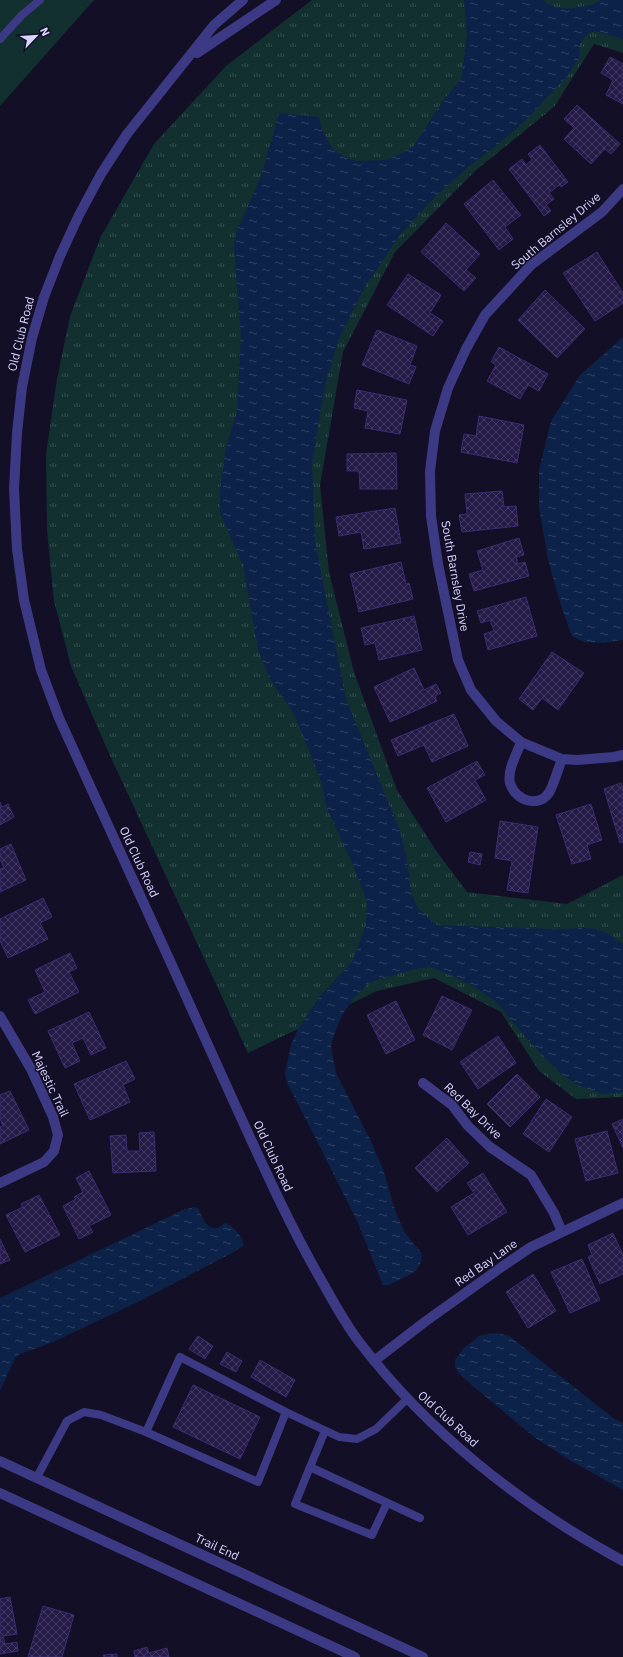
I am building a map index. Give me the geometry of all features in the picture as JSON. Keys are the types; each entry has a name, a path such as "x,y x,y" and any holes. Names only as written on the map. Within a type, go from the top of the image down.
{"street":[{"name":"Old Club Road","path":"243,0 214,26 189,59 127,134 100,174 78,215 44,297 32,338 22,387 17,433 14,489 18,556 24,600 40,663 59,718 286,1215 340,1314 357,1340 407,1399 461,1450 543,1512 594,1545 623,1561"},
{"name":"Old Club Road","path":"189,59 276,0"},
{"name":"South Barnsley Drive","path":"521,742 496,721 471,690 458,660 438,564 431,516 430,471 435,431 448,388 466,349 485,315 531,265 602,212 623,189"},
{"path":"562,759 550,791 543,798 534,801 524,800 516,795 510,782 510,769 521,742 562,759 599,758 623,755"},
{"name":"Majestic Trail","path":"0,1016 31,1069 53,1117 58,1135 54,1151 44,1162 0,1183"},
{"name":"Red Bay Drive","path":"423,1083 452,1105 468,1126 490,1147 531,1175 554,1212 562,1232"},
{"name":"Red Bay Lane","path":"374,1361 426,1321 531,1247 623,1203"},
{"name":"Trail End","path":"0,1461 423,1657"},
{"path":"0,1493 355,1657"}],"lane":[{"path":"0,39 22,15 40,0"},
{"path":"146,1432 180,1357 286,1412 339,1437 357,1439 376,1428 407,1399"},
{"path":"37,1477 68,1422 84,1412 101,1415 146,1432 258,1482 286,1412"},
{"path":"325,1431 295,1504 372,1535 387,1503"},
{"path":"310,1467 420,1518"}],"green space":[{"path":"0,0 94,0 0,106"},
{"path":"312,0 623,0 623,53 594,44 554,107 475,171 395,252 343,352 320,485 329,572 354,672 397,790 437,852 467,892 567,904 623,875 623,1097 576,1099 539,1071 501,1012 434,978 377,991 248,1053 107,749 71,666 54,601 47,530 46,454 57,379 70,316 101,236 154,144 226,66"}],"water":[{"path":"464,0 543,0 554,7 567,8 593,4 601,0 623,0 623,39 595,31 587,34 580,44 579,58 569,74 527,119 501,142 467,168 436,196 399,236 363,290 339,338 324,389 312,464 315,542 346,699 400,831 407,859 411,893 418,908 436,925 596,929 609,934 623,944 623,1092 604,1094 579,1086 560,1073 528,1040 496,1002 476,988 453,976 430,967 411,970 370,982 355,997 342,1015 331,1047 336,1073 371,1141 384,1172 395,1210 401,1224 405,1233 421,1252 422,1260 415,1272 389,1285 383,1285 357,1221 287,1083 285,1073 291,1045 298,1029 320,996 352,962 366,925 367,901 353,865 326,806 322,784 294,714 269,678 258,649 243,565 220,513 220,490 226,447 237,412 241,337 234,246 236,233 261,176 279,113 319,117 322,129 334,150 346,158 357,161 387,160 413,147 442,102 461,79 467,36"},
{"path":"623,337 623,640 604,643 584,642 572,636 562,609 548,560 539,508 539,470 551,421 580,375"},
{"path":"194,1207 198,1208 205,1222 210,1227 217,1228 226,1223 232,1227 243,1241 244,1245 232,1253 140,1301 51,1343 20,1354 15,1358 0,1391 0,1298 183,1210"},
{"path":"491,1333 508,1335 616,1420 623,1423 623,1490 571,1461 534,1437 461,1376 455,1367 455,1360 464,1348 479,1336"}],"building":[{"path":"610,57 623,64 623,104 606,95 613,80 601,73"},
{"path":"577,105 620,144 611,154 605,149 591,164 564,139 574,128 564,119"},
{"path":"540,145 568,182 561,187 559,185 549,193 554,199 546,205 551,211 544,216 509,169 522,159 526,165 532,160 528,154"},
{"path":"493,180 521,215 505,227 513,239 499,250 464,204"},
{"path":"446,223 480,254 466,270 476,278 464,291 421,252"},
{"path":"597,252 623,293 623,303 595,321 563,273"},
{"path":"408,274 441,295 430,313 443,321 433,336 387,305"},
{"path":"545,290 585,329 557,358 518,320"},
{"path":"377,330 417,346 410,365 416,367 409,384 362,365"},
{"path":"499,347 548,374 539,391 528,385 520,399 487,381 496,365 491,362"},
{"path":"357,390 407,400 400,434 365,428 368,411 354,408"},
{"path":"479,416 524,425 517,463 461,452 464,434 476,436"},
{"path":"396,453 397,489 360,489 359,471 347,471 347,454"},
{"path":"502,491 504,507 516,506 518,526 462,532 459,515 467,514 465,494"},
{"path":"395,508 401,543 364,549 361,532 339,536 336,517"},
{"path":"519,538 524,555 516,557 518,564 525,562 529,576 474,591 469,574 483,570 477,551"},
{"path":"401,562 406,584 409,583 413,599 359,612 350,574"},
{"path":"526,597 537,636 488,650 484,634 494,631 490,620 481,623 477,611"},
{"path":"414,616 422,650 379,660 375,643 365,645 361,628"},
{"path":"552,652 584,673 558,710 542,698 533,710 519,699"},
{"path":"414,668 424,690 436,684 441,693 435,696 437,701 390,722 374,687"},
{"path":"454,714 468,746 432,762 424,745 398,756 391,740"},
{"path":"477,761 485,775 475,780 486,800 446,822 427,788"},
{"path":"621,783 623,789 623,842 620,843 604,789"},
{"path":"0,802 2,807 8,804 14,817 0,825"},
{"path":"591,804 602,840 587,845 591,859 572,864 556,815"},
{"path":"500,821 538,827 528,893 507,890 512,861 495,858"},
{"path":"11,844 26,880 0,892 0,869 4,868 0,859 0,849"},
{"path":"470,852 482,854 480,865 468,862"},
{"path":"43,898 52,917 40,923 48,939 8,958 0,941 0,919"},
{"path":"70,953 77,968 69,972 79,992 35,1014 28,1000 45,992 35,970"},
{"path":"442,996 472,1010 452,1050 423,1035"},
{"path":"396,1001 415,1040 386,1054 367,1015"},
{"path":"89,1012 106,1048 91,1055 83,1038 72,1043 80,1061 65,1068 48,1031"},
{"path":"498,1036 516,1063 478,1089 460,1062"},
{"path":"126,1061 135,1079 123,1085 130,1102 90,1120 74,1084"},
{"path":"517,1074 540,1097 510,1127 487,1104"},
{"path":"10,1091 29,1130 0,1144 0,1127 3,1126 0,1119 0,1095"},
{"path":"546,1099 572,1117 549,1152 523,1134"},
{"path":"623,1119 623,1148 612,1124"},
{"path":"607,1131 618,1173 586,1181 575,1139"},
{"path":"154,1132 156,1171 113,1173 110,1136 126,1135 127,1151 140,1151 139,1133"},
{"path":"447,1138 469,1163 437,1192 415,1168"},
{"path":"89,1171 111,1215 89,1226 93,1232 79,1239 63,1206 76,1199 74,1197 83,1192 76,1178"},
{"path":"483,1173 507,1212 468,1235 451,1207 474,1193 467,1183"},
{"path":"39,1195 60,1235 25,1252 6,1215 23,1207 21,1204"},
{"path":"613,1233 623,1255 623,1274 600,1284 588,1257 592,1255 588,1245"},
{"path":"0,1239 10,1260 0,1264"},
{"path":"582,1259 600,1300 570,1313 551,1272"},
{"path":"533,1274 556,1311 528,1328 506,1292"},
{"path":"198,1336 213,1346 205,1359 189,1349"},
{"path":"227,1352 242,1361 236,1372 220,1364"},
{"path":"260,1360 295,1380 286,1397 251,1377"},
{"path":"193,1385 260,1417 240,1459 173,1427"},
{"path":"10,1597 17,1634 3,1636 5,1644 17,1642 18,1651 0,1654 0,1599"},
{"path":"43,1606 74,1615 62,1657 28,1657"},
{"path":"147,1647 149,1653 167,1648 169,1657 135,1657 134,1651"},
{"path":"117,1654 117,1657 104,1657 103,1655"}]}
